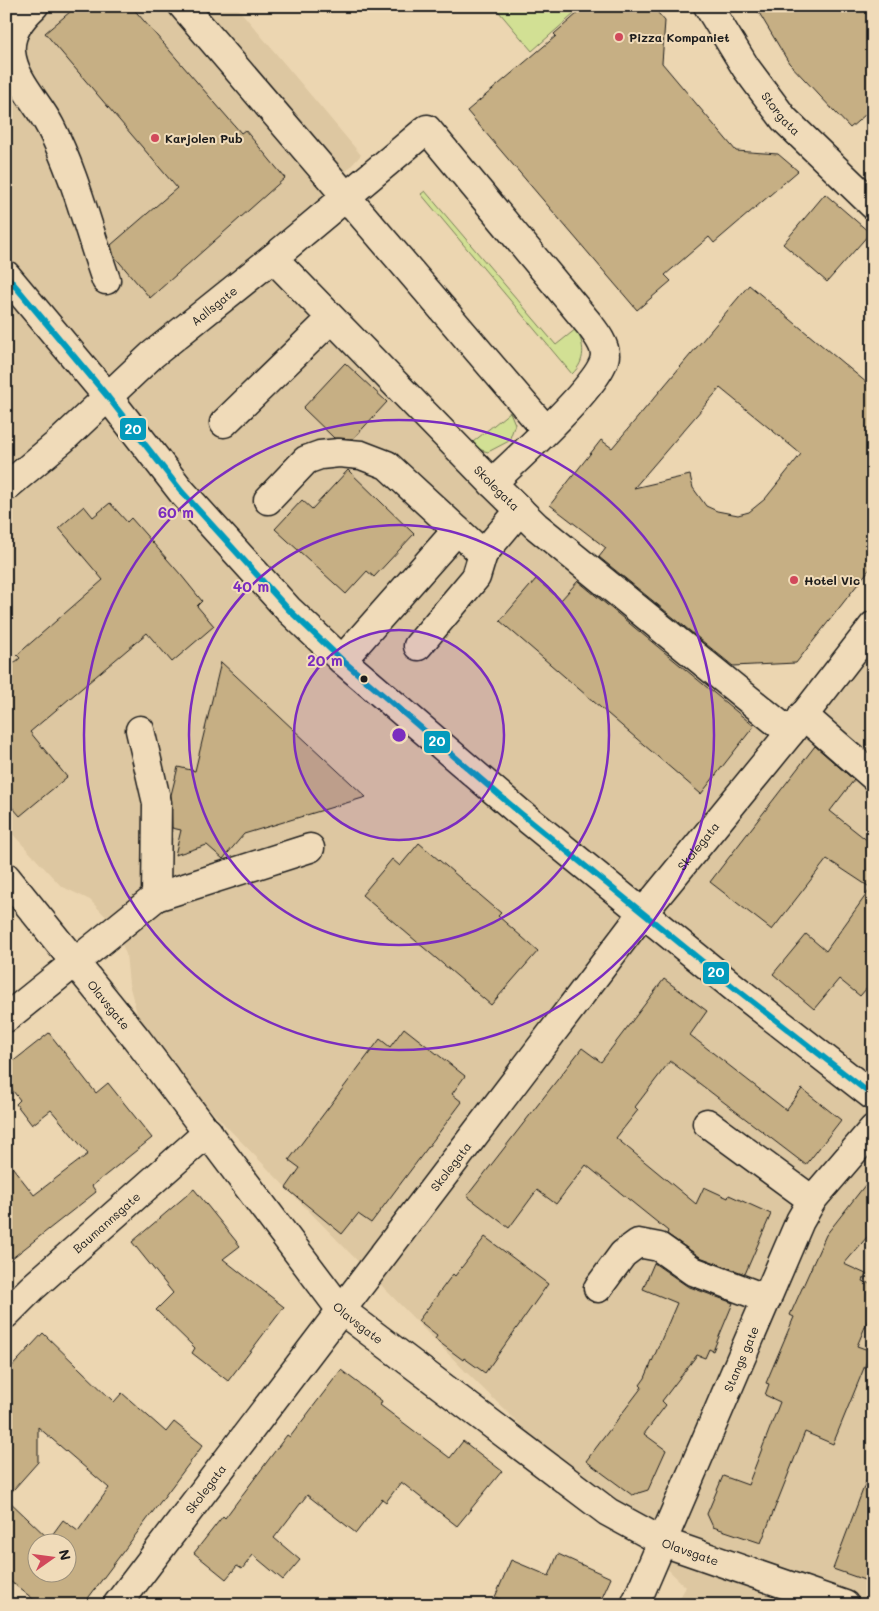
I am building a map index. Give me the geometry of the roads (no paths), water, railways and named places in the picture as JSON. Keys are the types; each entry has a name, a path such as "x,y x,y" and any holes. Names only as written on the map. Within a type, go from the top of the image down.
{"street":[{"path":"34,6 23,16 14,32 10,50 13,65 49,125 57,143 106,280"},
{"path":"183,6 546,430 492,483"},
{"name":"Storgata","path":"708,6 746,68 784,120 873,205"},
{"name":"Aallsgate","path":"6,487 62,440 152,355 273,258 427,128 599,338 605,354 600,371 546,430"},
{"name":"Skolegata","path":"273,258 536,526 797,724"},
{"path":"6,275 108,397 182,492 288,609 342,660 511,805 873,1096"},
{"path":"224,423 331,319"},
{"path":"268,500 306,460 320,455 340,453 361,455 387,465 483,554"},
{"path":"418,646 476,577 483,554 520,510"},
{"path":"342,660 457,530"},
{"name":"Skolegata","path":"117,1605 643,913 797,724 873,626"},
{"path":"797,724 873,776"},
{"path":"140,730 157,802 156,897"},
{"path":"6,1018 156,897 310,848"},
{"name":"Olavsgate","path":"6,877 208,1132 341,1310 608,1512 663,1542 845,1605"},
{"path":"707,1123 812,1200"},
{"name":"Stangs gate","path":"635,1605 800,1221 812,1200 873,1129"},
{"name":"Baumannsgate","path":"6,1314 32,1288 208,1132"},
{"path":"598,1288 623,1254 638,1243 659,1247 693,1271 767,1299"}],"place":[{"name":"Pizza Kompaniet","path":"619,37"},
{"name":"Karjolen Pub","path":"155,138"},
{"name":"Hotel Vic","path":"794,580"}]}
